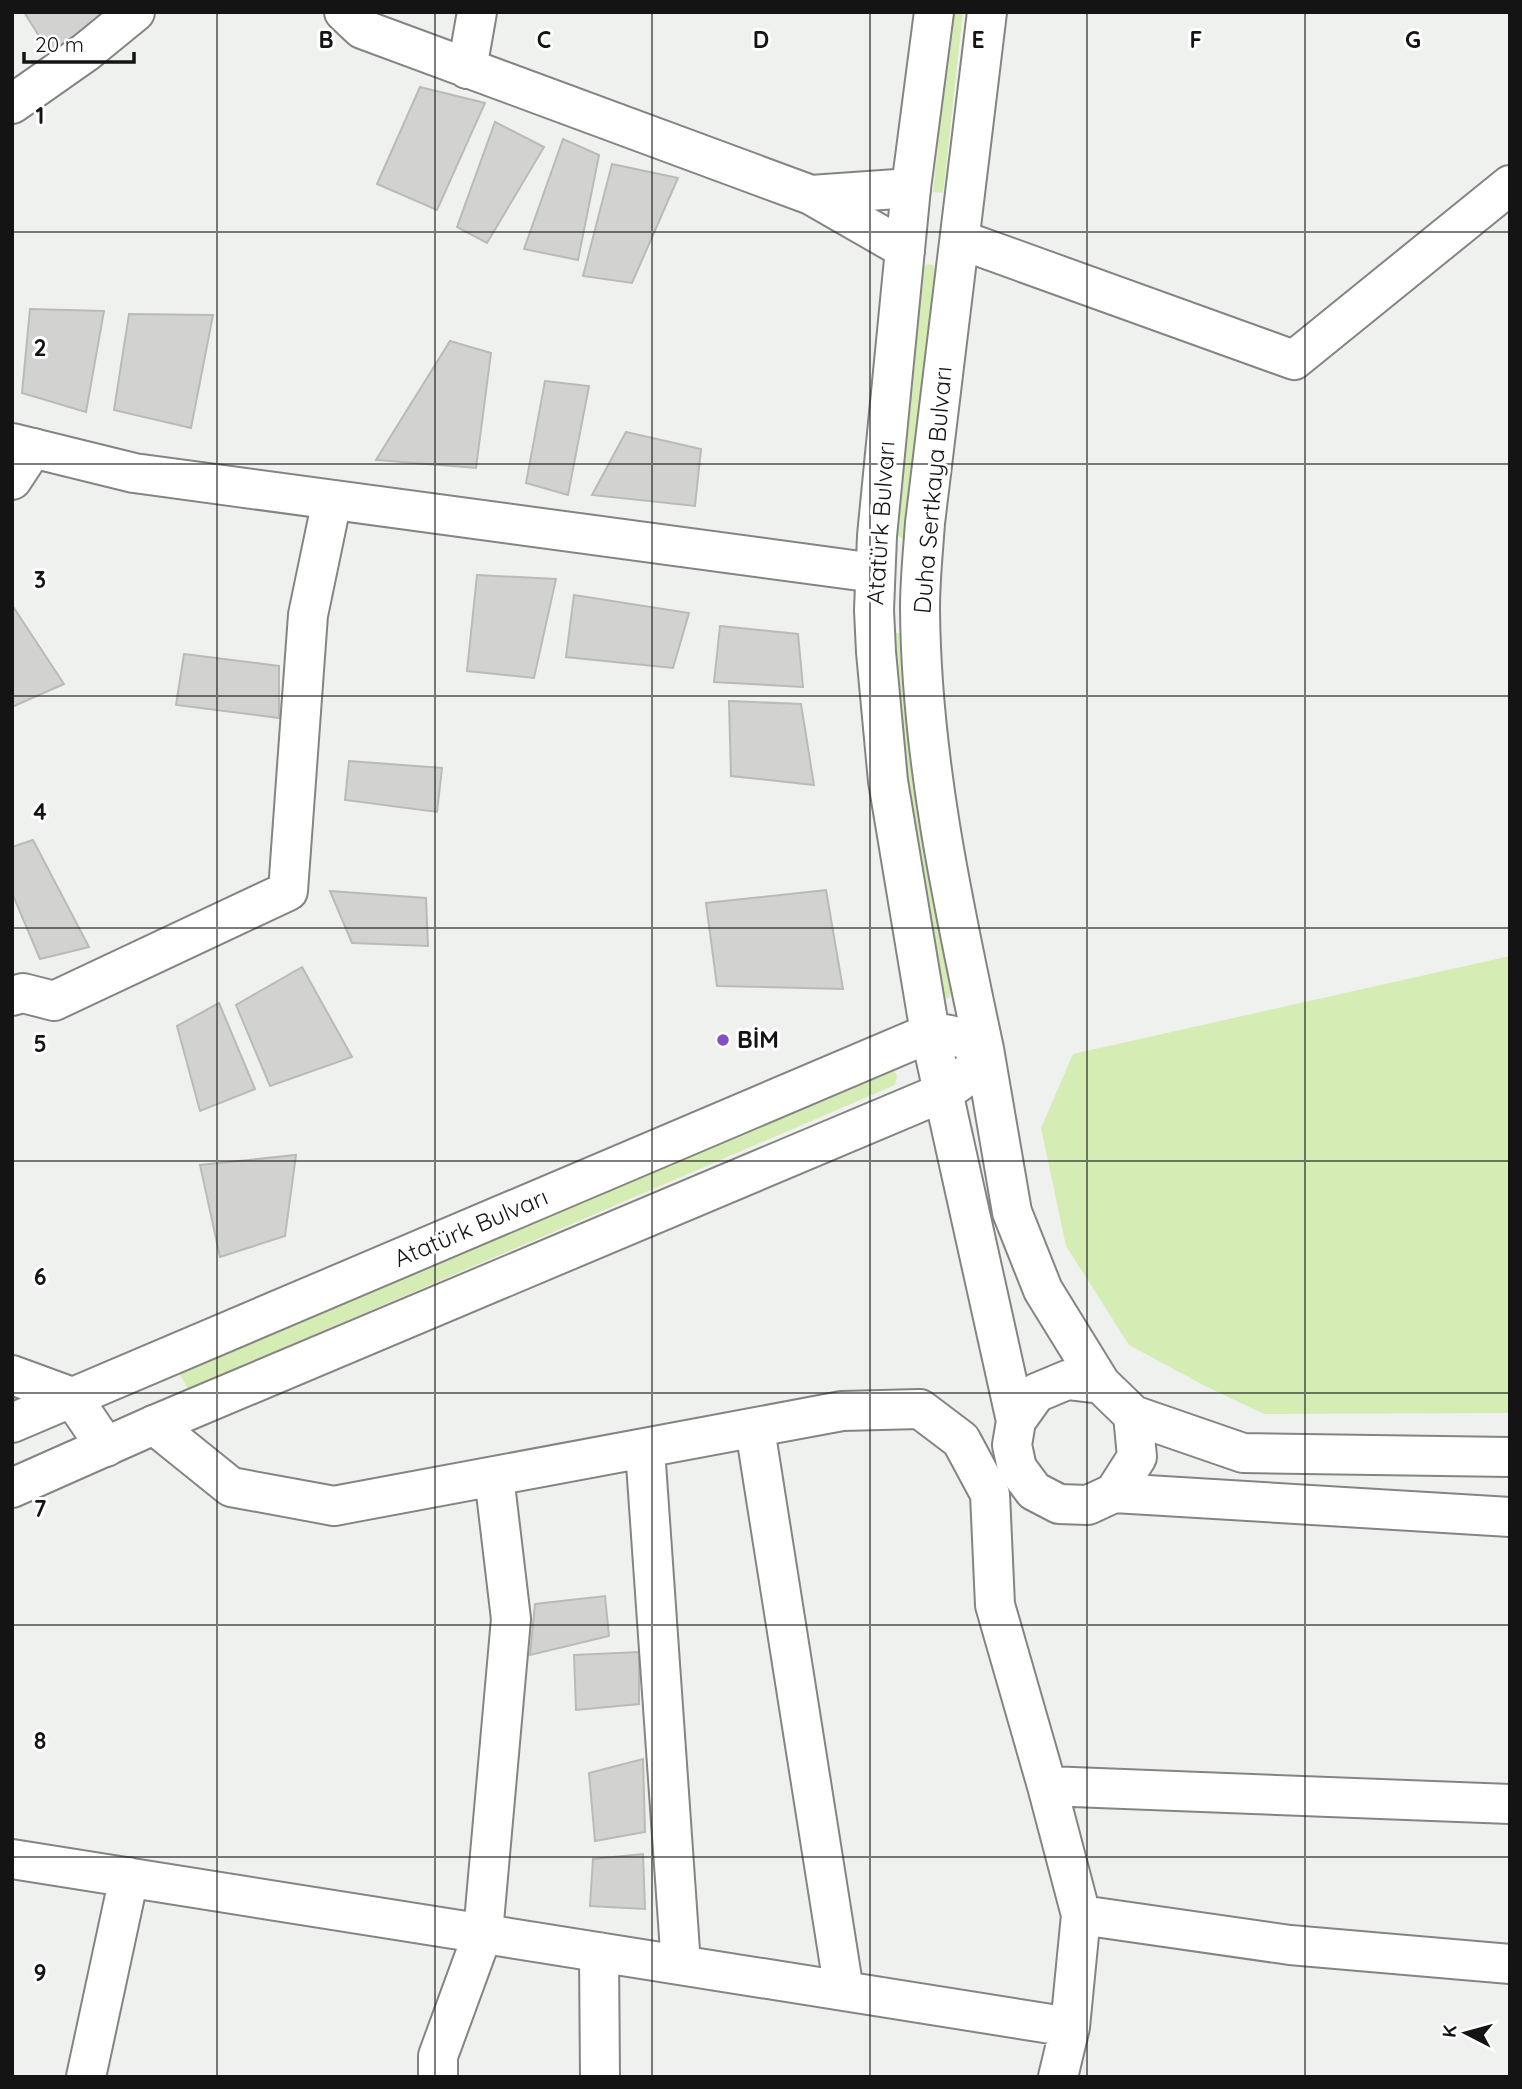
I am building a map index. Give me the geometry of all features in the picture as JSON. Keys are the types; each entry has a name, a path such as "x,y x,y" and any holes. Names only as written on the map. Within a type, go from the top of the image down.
{"street":[{"path":"12,104 86,52 135,12"},
{"path":"344,12 362,29 811,195 905,248 961,240"},
{"path":"467,69 477,12"},
{"name":"Atatürk Bulvarı","path":"934,12 911,188 875,573 876,652 887,769 930,1032 1016,1421"},
{"name":"Duha Sertkaya Bulvarı","path":"988,12 927,510 920,607 923,682 931,770 949,878 984,1049 1012,1212 1043,1290 1101,1384"},
{"path":"811,195 911,188 961,240 1294,359 1510,185"},
{"path":"12,480 23,445 134,473 875,573 921,576"},
{"path":"12,996 23,993 54,1001 288,891 307,615 332,499"},
{"path":"12,1488 154,1425 944,1093 965,1079 976,1067 984,1049 961,1037 930,1032"},
{"name":"Atatürk Bulvarı","path":"12,1423 930,1032"},
{"path":"12,1375 72,1397 106,1447"},
{"path":"1510,1457 1242,1453 1133,1415 1101,1384 1068,1380 1036,1393 1016,1421 1012,1445 1017,1468 1034,1490 1059,1504 1088,1504 1114,1493 1510,1517"},
{"path":"154,1425 231,1487 334,1506 842,1411 920,1409 961,1440 990,1494 995,1605 1081,1915 1070,2027 1058,2077"},
{"path":"1114,1493 1137,1457 1133,1415"},
{"path":"755,1429 844,1991"},
{"path":"645,1449 681,1965"},
{"path":"990,1494 1017,1468"},
{"path":"438,2077 438,2056 483,1933 511,1619 494,1476"},
{"path":"1047,1786 1510,1804"},
{"path":"12,1858 1070,2027"},
{"path":"86,2077 129,1877"},
{"path":"1081,1915 1290,1945 1510,1964"},
{"path":"599,1952 600,2077"}],"green space":[{"path":"952,12 963,12 943,193 933,192"},
{"path":"927,264 933,265 936,271 909,536 904,540 896,534 923,269"},
{"path":"892,633 900,633 921,814 951,993 946,999 907,783"},
{"path":"1510,956 1510,1413 1264,1414 1129,1345 1066,1246 1041,1128 1073,1054"},
{"path":"888,1068 894,1070 897,1076 895,1085 188,1389 179,1373"}],"building":[{"path":"24,12 112,12 54,60"},
{"path":"420,87 485,103 437,210 377,184"},
{"path":"495,122 544,147 487,243 457,227"},
{"path":"563,139 599,155 578,260 524,249"},
{"path":"612,164 678,178 632,283 583,276"},
{"path":"30,309 104,311 86,412 22,393"},
{"path":"129,314 213,315 191,428 114,410"},
{"path":"450,341 491,353 476,468 376,460"},
{"path":"545,381 589,386 568,495 526,483"},
{"path":"626,432 701,449 695,506 592,495"},
{"path":"477,575 556,579 534,678 467,671"},
{"path":"574,595 689,613 673,668 566,657"},
{"path":"12,605 64,684 12,707"},
{"path":"720,626 798,634 803,687 714,682"},
{"path":"184,654 279,666 279,718 176,705"},
{"path":"729,701 801,704 814,785 731,776"},
{"path":"349,761 442,768 437,812 345,800"},
{"path":"33,840 89,947 40,959 12,893 12,847"},
{"path":"826,890 843,989 717,986 706,903"},
{"path":"330,891 426,898 428,946 352,943"},
{"path":"302,967 352,1057 270,1086 236,1005"},
{"path":"219,1003 255,1089 200,1111 177,1026"},
{"path":"296,1155 285,1236 220,1257 200,1165"},
{"path":"605,1596 609,1636 530,1655 535,1604"},
{"path":"639,1652 639,1704 576,1710 574,1655"},
{"path":"643,1759 645,1832 595,1841 589,1773"},
{"path":"643,1854 645,1909 590,1906 593,1859"}],"place":[{"name":"BİM","path":"723,1040"}]}
